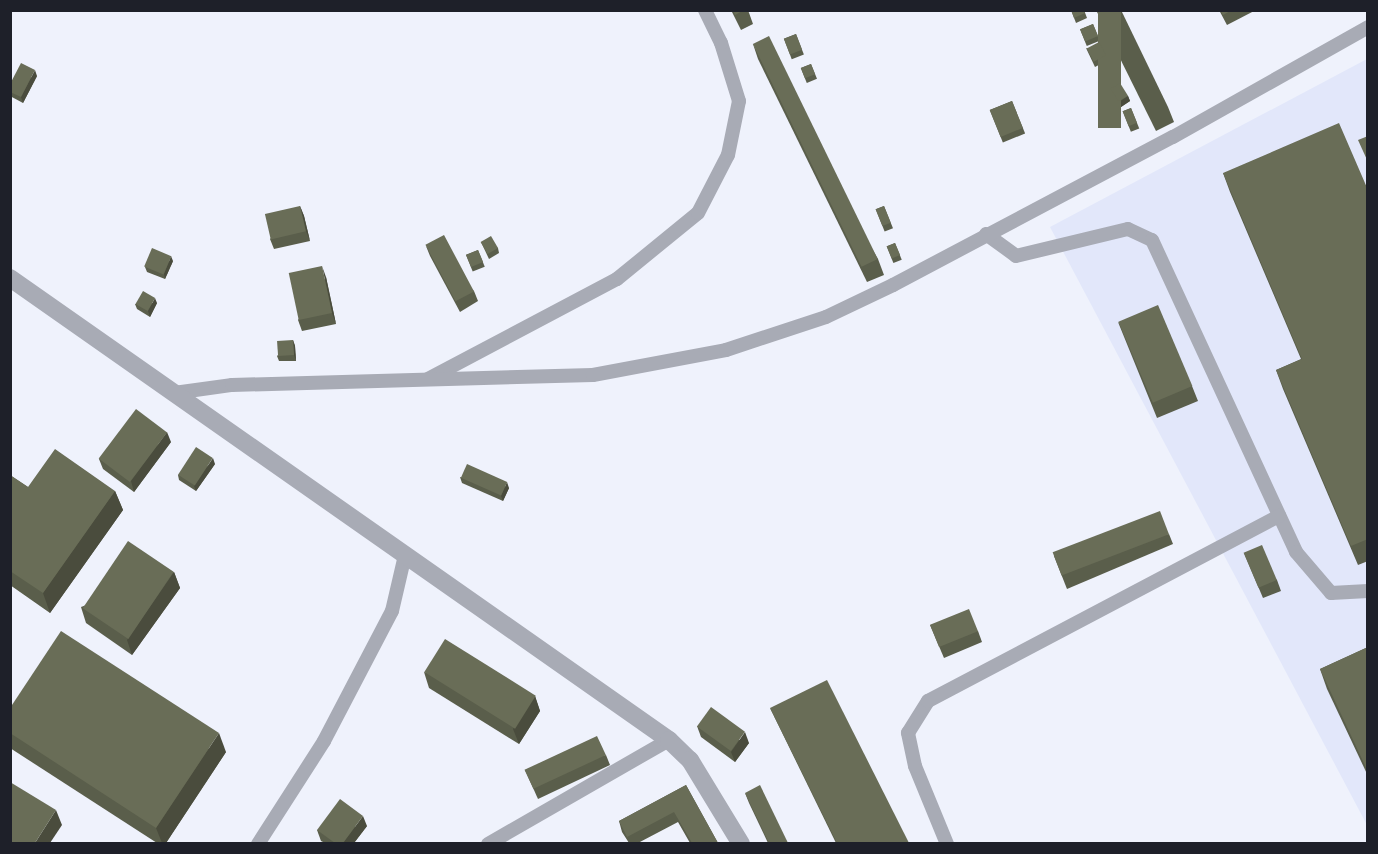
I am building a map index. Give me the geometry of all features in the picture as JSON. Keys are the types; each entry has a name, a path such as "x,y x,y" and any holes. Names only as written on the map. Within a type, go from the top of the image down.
{"street":[{"path":"12,284 174,393 669,740 690,760 741,843"}],"lane":[{"path":"423,381 617,279 698,213 728,155 739,101 721,43 705,10"},
{"path":"174,393 232,385 593,375 726,350 826,317 1173,137 1368,27"},
{"path":"986,234 1016,256 1128,229 1152,240 1296,552 1330,593 1368,591"},
{"path":"947,843 915,766 908,733 928,701 1279,516"},
{"path":"258,843 324,741 392,611 405,555"},
{"path":"488,843 669,740"}],"shaded area":[{"path":"1367,59 1367,825 1050,227"}],"building":[{"path":"733,10 744,10 735,15"},
{"path":"1071,10 1084,10 1085,13 1074,18"},
{"path":"1098,10 1121,10 1121,128 1098,128"},
{"path":"1220,10 1232,10 1223,15"},
{"path":"1093,24 1098,36 1085,41 1080,29"},
{"path":"796,34 802,50 790,55 784,39"},
{"path":"769,36 878,259 862,267 753,44"},
{"path":"1099,42 1106,55 1094,62 1087,49"},
{"path":"21,63 35,70 21,97 10,92 10,84"},
{"path":"811,64 815,74 805,78 801,68"},
{"path":"1120,83 1128,96 1119,102 1111,89"},
{"path":"1012,101 1023,128 1001,137 990,110"},
{"path":"1131,108 1137,123 1129,126 1123,111"},
{"path":"1339,123 1368,190 1368,539 1351,546 1276,370 1302,359 1223,173"},
{"path":"1368,136 1368,162 1358,140"},
{"path":"300,206 306,231 271,239 265,214"},
{"path":"884,206 891,223 882,226 876,209"},
{"path":"444,235 474,292 456,301 425,245"},
{"path":"491,236 498,248 488,254 481,242"},
{"path":"895,243 900,255 892,258 887,247"},
{"path":"152,248 171,256 164,275 144,266"},
{"path":"478,250 483,262 471,267 466,255"},
{"path":"322,266 332,313 299,320 289,273"},
{"path":"143,291 155,298 148,311 136,304"},
{"path":"1158,305 1192,386 1153,403 1118,322"},
{"path":"293,340 294,355 278,356 277,341"},
{"path":"136,409 167,432 130,482 99,459"},
{"path":"196,447 213,458 195,486 178,475"},
{"path":"55,449 115,491 43,593 10,571 10,475 28,487"},
{"path":"467,464 507,482 501,496 461,478"},
{"path":"1160,511 1169,534 1062,576 1053,552"},
{"path":"128,541 174,572 128,639 83,608"},
{"path":"1262,545 1277,580 1258,588 1244,553"},
{"path":"969,609 978,631 939,647 930,625"},
{"path":"61,631 219,733 156,828 10,733 10,708"},
{"path":"445,639 536,696 515,729 424,672"},
{"path":"1368,647 1368,772 1320,669"},
{"path":"827,680 909,843 837,843 770,708"},
{"path":"711,707 745,732 731,751 697,726"},
{"path":"597,736 606,755 533,789 524,770"},
{"path":"10,782 56,810 35,843 10,843"},
{"path":"686,785 718,843 692,843 674,812 627,837 619,821"},
{"path":"760,785 788,843 769,843 745,793"},
{"path":"340,799 363,816 343,843 335,843 317,830"}]}
